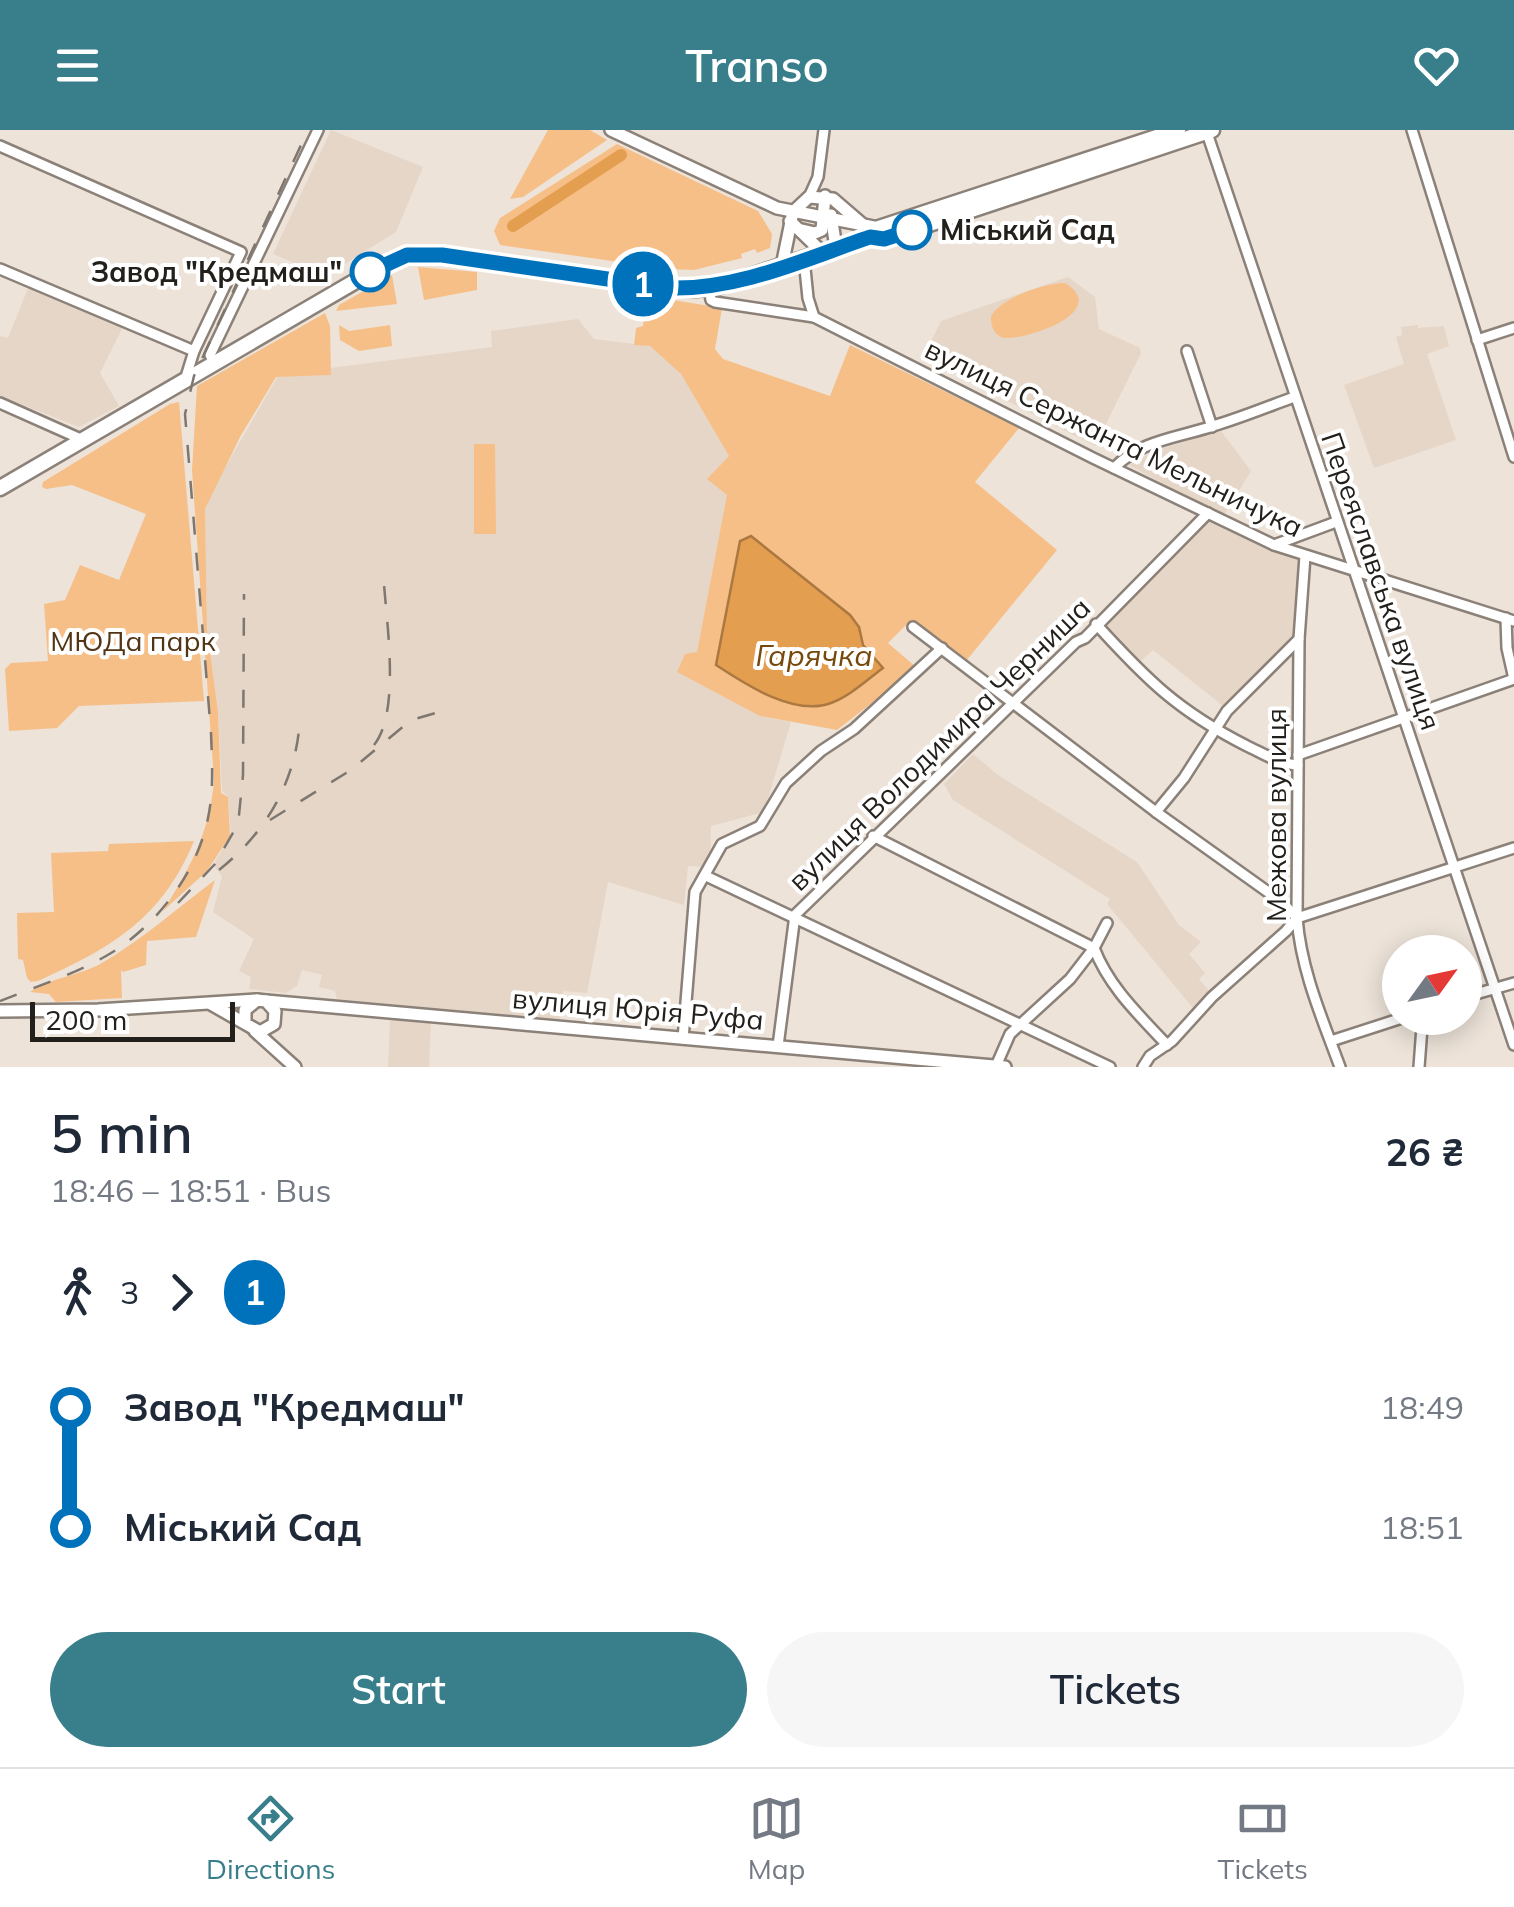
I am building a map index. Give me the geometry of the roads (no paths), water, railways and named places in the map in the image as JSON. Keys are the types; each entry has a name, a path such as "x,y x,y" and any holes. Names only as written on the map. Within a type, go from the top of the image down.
{"highway":[{"path":"0,488 384,264 407,255 442,255 670,288 709,287 829,251 872,230 1178,130"},
{"path":"872,230 884,239 1208,131"}],"main road":[{"path":"612,130 777,208 829,251"},
{"path":"782,266 810,197 826,196 872,230"},
{"path":"826,196 829,251"},
{"path":"798,224 818,233 825,220"},
{"path":"798,224 825,220 872,230"},
{"path":"245,1021 245,1010 262,1000 274,1006 275,1044 291,1064"},
{"name":"вулиця Юрія Руфа","path":"0,1011 98,1010 262,1000 1005,1067"},
{"path":"208,1002 245,1021 291,1064"},
{"path":"255,1031 298,1006 328,1004"}],"street":[{"path":"214,364 210,356 318,130"},
{"path":"810,197 818,178 824,130"},
{"path":"1412,130 1514,455"},
{"name":"Переяславська вулиця","path":"1208,131 1514,1045"},
{"path":"0,146 240,252 194,351 185,381"},
{"path":"818,178 826,196"},
{"path":"804,259 814,317"},
{"path":"0,269 194,351"},
{"name":"вулиця Сержанта Мельничука","path":"709,287 711,300 716,302 814,317 1274,544 1510,620"},
{"path":"1477,340 1514,328"},
{"path":"1187,351 1212,427"},
{"path":"1114,468 1148,444 1212,427 1294,397"},
{"path":"0,403 83,440"},
{"name":"вулиця Володимира Черниша","path":"778,1046 794,915 1208,514"},
{"path":"1274,544 1336,522"},
{"name":"Межова вулиця","path":"1305,556 1299,639 1296,918 1307,977 1340,1067"},
{"path":"1096,624 1164,696 1216,730 1278,760 1298,760 1403,717 1514,679 1507,648 1510,620"},
{"path":"913,627 1156,812 1282,902 1296,918"},
{"path":"1156,812 1184,778 1227,711 1299,639"},
{"path":"683,1039 695,892 722,844 760,826 786,784 821,751 854,729 942,648"},
{"path":"873,836 1094,948 1101,967 1127,1003 1167,1045"},
{"path":"1143,1067 1212,997 1286,932 1296,918 1514,848"},
{"path":"706,876 1110,1067"},
{"path":"996,1066 1018,1023 1051,1000 1094,948 1107,922"},
{"path":"1482,993 1514,983"},
{"path":"1330,1040 1382,1024"},
{"path":"1420,1067 1422,1035"}],"water":[{"name":"Гарячка","path":"751,536 850,615 859,627 863,645 883,668 831,703 802,706 770,696 716,665 740,541"}],"waterway":[{"path":"513,226 621,155"}],"railway":[{"path":"0,1001 80,969 124,944 171,898 202,839 211,797 211,733 185,414 194,376 308,130"},
{"path":"374,745 383,729 390,686 383,570"},
{"path":"178,903 215,864 239,815 243,775 244,594"},
{"path":"270,820 351,770 411,720 450,709"},
{"path":"219,870 249,841 273,808 290,771 299,730"}],"place":[{"name":"Міський Сад","path":"912,230"},
{"name":"Завод \"Кредмаш\"","path":"370,272"}],"park label":[{"name":"МЮДа парк","path":"133,641"}]}
